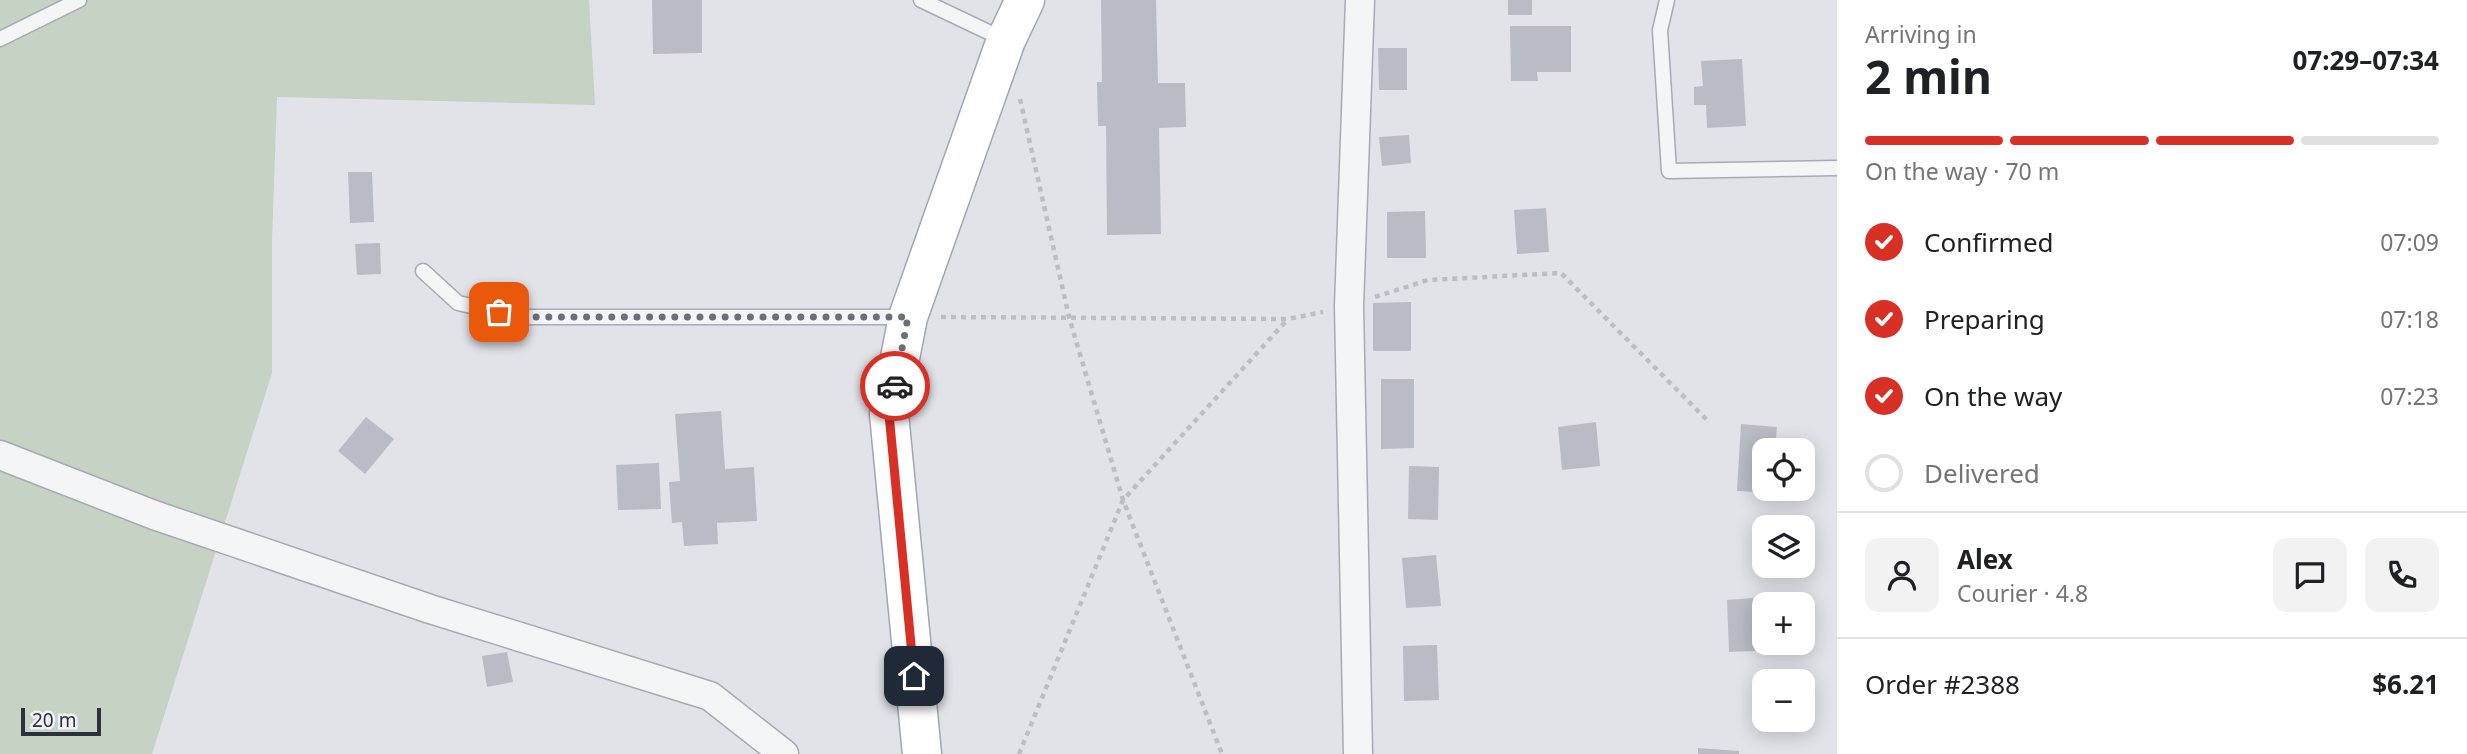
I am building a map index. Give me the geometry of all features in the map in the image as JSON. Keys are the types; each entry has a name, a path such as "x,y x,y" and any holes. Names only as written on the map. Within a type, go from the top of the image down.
{"main road":[{"path":"922,754 889,414 908,317 1006,40 1024,0"}],"street":[{"path":"1358,754 1349,306 1360,0"},
{"path":"0,455 154,515 430,609 710,696 783,754"}],"lane":[{"path":"0,39 79,0"},
{"path":"921,0 1006,40"},
{"path":"1667,0 1660,30 1669,171 1837,169"},
{"path":"423,271 458,303 519,317 908,317"}],"path":[{"path":"1018,93 1069,317 1124,500 1222,754"},
{"path":"1019,754 1124,500 1288,319"}],"green space":[{"path":"0,0 589,0 595,105 277,97 272,240 272,373 152,754 0,754"}],"building":[{"path":"652,0 702,0 702,53 653,54"},
{"path":"1101,0 1156,0 1158,83 1185,83 1186,127 1159,128 1161,234 1107,235 1106,126 1098,126 1097,82 1102,82"},
{"path":"1508,0 1532,0 1532,15 1508,15"},
{"path":"1510,26 1571,26 1571,72 1537,72 1538,81 1511,81"},
{"path":"1378,48 1407,48 1407,90 1379,90"},
{"path":"1742,59 1746,126 1707,128 1706,105 1694,105 1694,87 1703,86 1701,61"},
{"path":"1409,135 1411,163 1382,166 1379,137"},
{"path":"348,172 372,172 374,222 350,223"},
{"path":"1546,208 1549,252 1517,254 1514,210"},
{"path":"1425,211 1426,258 1387,258 1387,212"},
{"path":"380,243 381,274 357,275 355,244"},
{"path":"1411,302 1411,351 1373,351 1373,303"},
{"path":"1381,379 1414,379 1414,448 1381,449"},
{"path":"721,411 725,469 754,467 757,521 717,523 718,544 684,546 682,522 672,523 669,482 680,481 675,414"},
{"path":"366,417 394,439 365,474 338,451"},
{"path":"1596,422 1600,466 1562,470 1558,427"},
{"path":"1741,424 1777,427 1776,438 1752,438 1752,492 1737,491"},
{"path":"659,463 661,509 618,510 616,465"},
{"path":"1409,466 1439,467 1438,520 1408,519"},
{"path":"1436,555 1441,606 1406,608 1402,558"},
{"path":"1752,598 1752,651 1729,652 1727,600"},
{"path":"1437,645 1439,700 1404,701 1403,646"},
{"path":"507,652 513,682 487,687 482,656"},
{"path":"1698,748 1739,751 1739,754 1698,754"}],"way so far":[{"path":"499,312 519,317 908,317 895,386"}],"route":[{"path":"895,386 889,414 914,676"}]}
